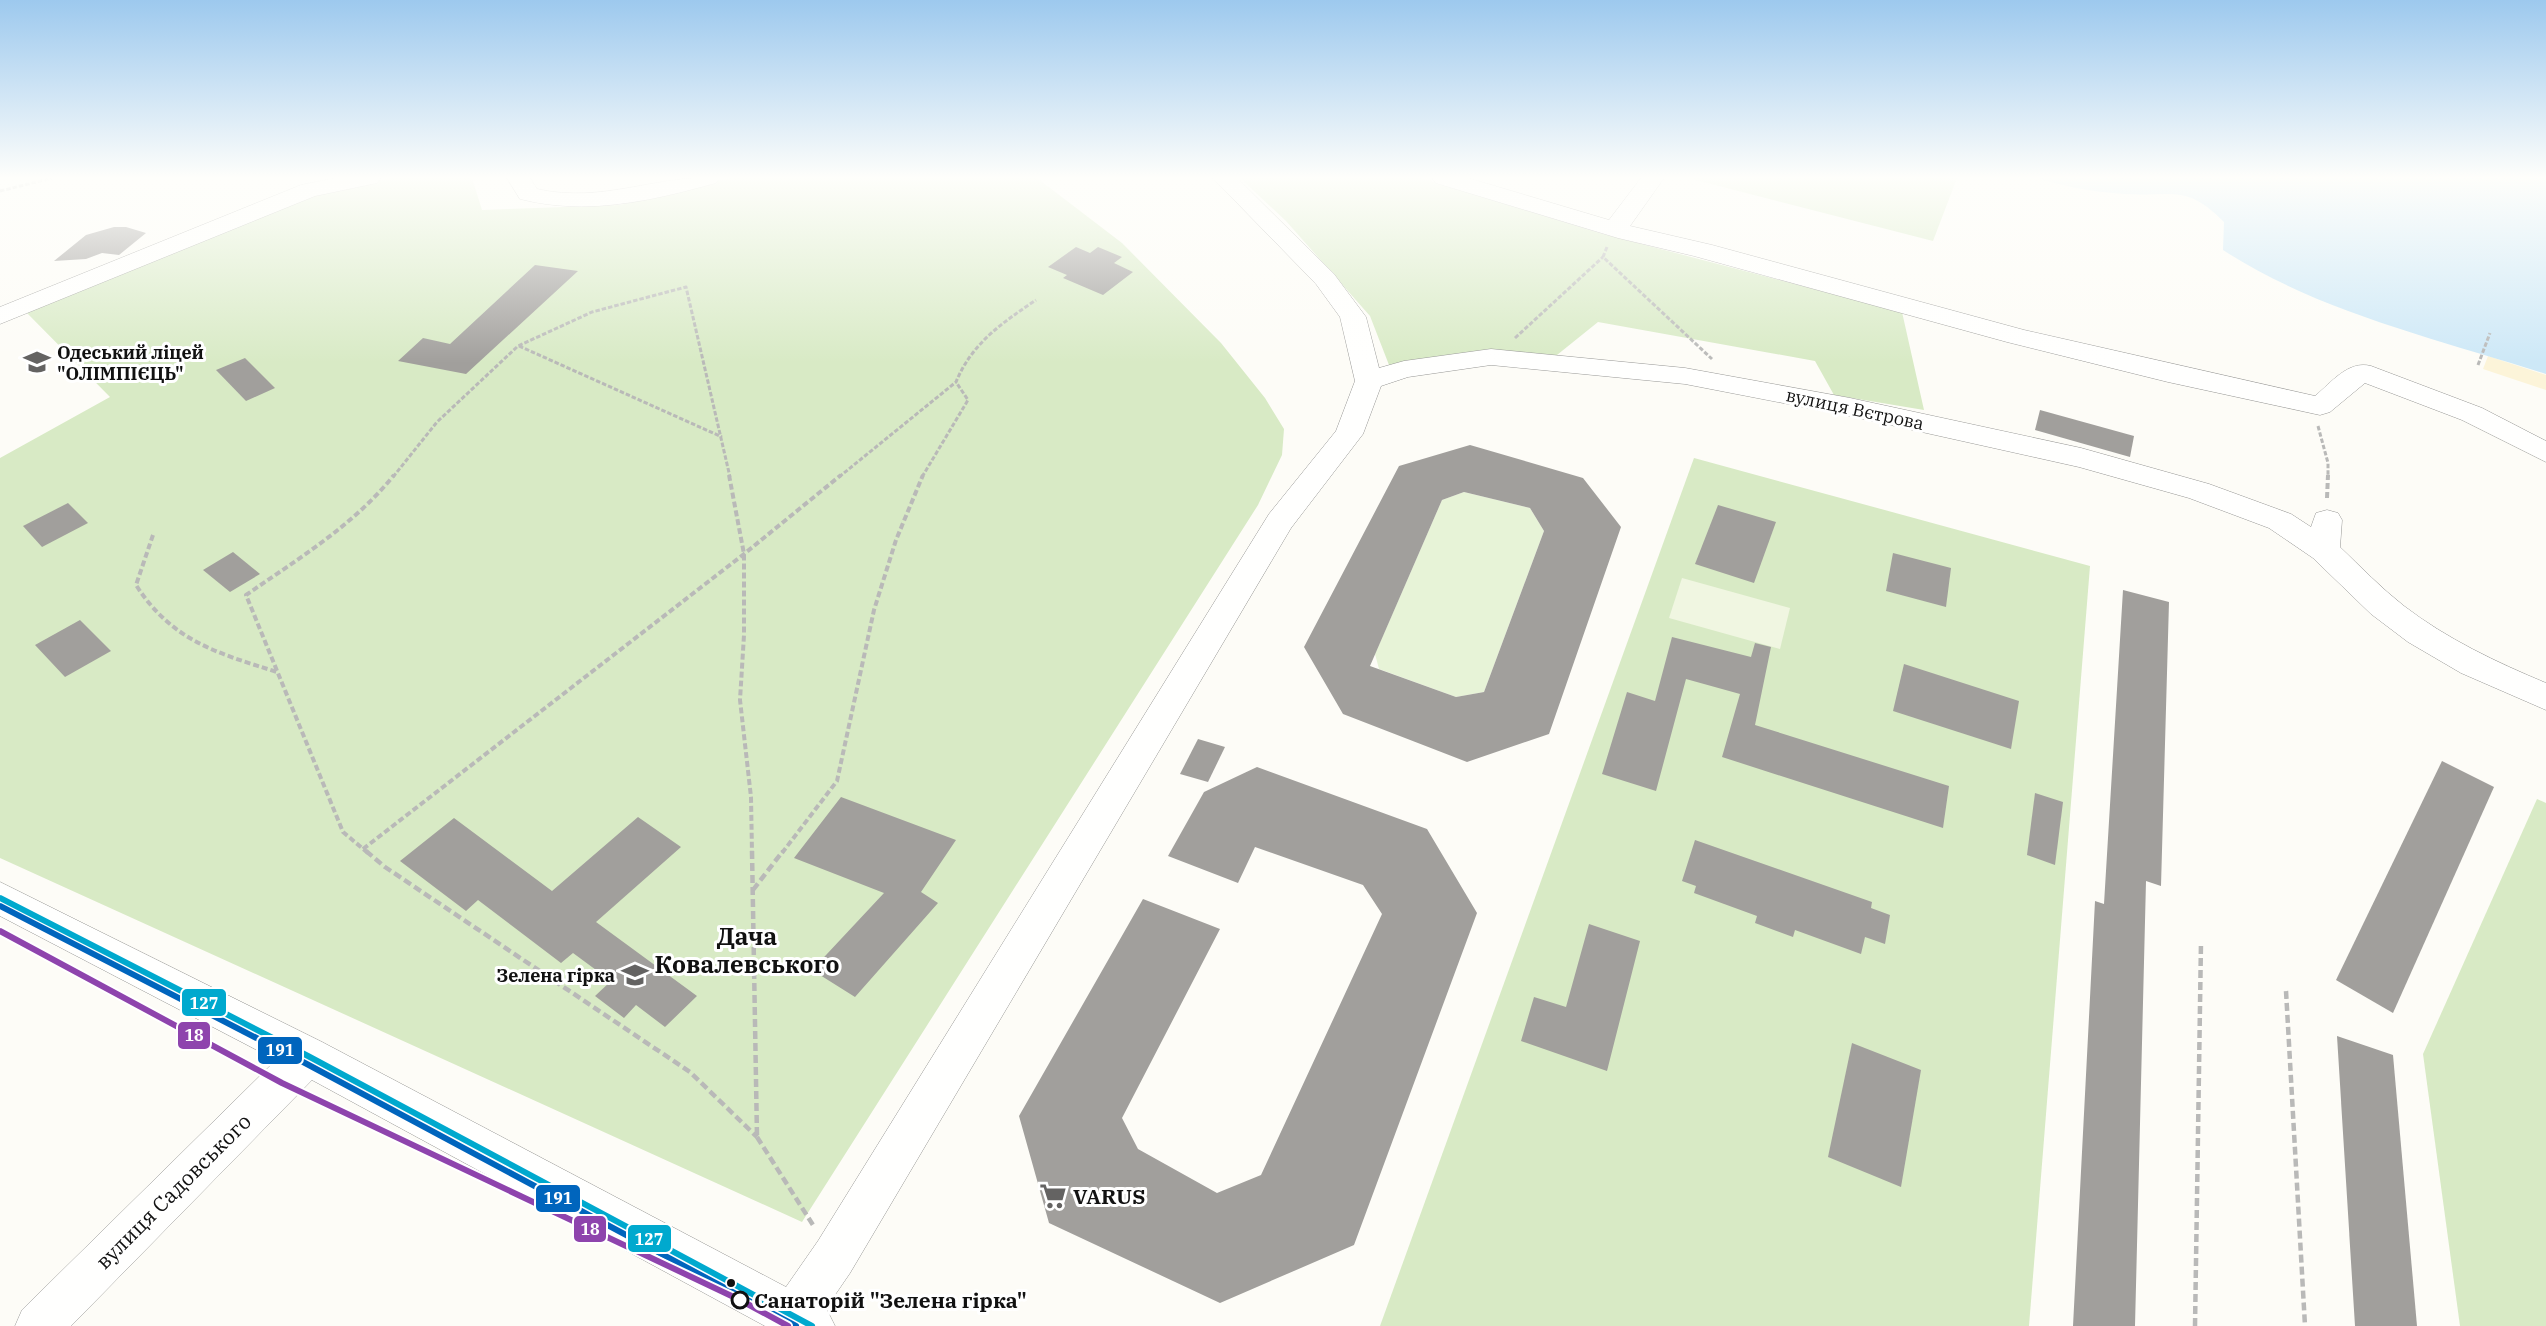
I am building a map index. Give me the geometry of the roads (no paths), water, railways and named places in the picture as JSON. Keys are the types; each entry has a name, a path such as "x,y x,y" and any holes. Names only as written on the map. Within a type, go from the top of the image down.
{"street":[{"path":"0,316 187,240"},
{"path":"0,898 308,1056 802,1321 834,1257 1280,521 1349,434 1369,381 1353,317 1325,279 1286,240"},
{"path":"1661,240 1712,252 1863,296 2202,382 2320,406 2361,372 2472,414 2546,453"},
{"name":"вулиця Вєтрова","path":"1369,381 1404,369 1491,357 1685,376 1850,407 2081,458 2199,491 2280,521 2326,535 2375,599 2435,644 2480,669 2546,697"},
{"name":"вулиця Садовського","path":"38,1326 308,1056"}],"water":[{"path":"2223,240 2546,240 2546,374 2421,336 2338,307 2298,291 2223,250"}],"place":[{"name":"Одеський ліцей \"ОЛІМПІЄЦЬ\"","path":"37,362"},
{"name":"Зелена гірка","path":"635,975"},
{"name":"VARUS","path":"1053,1196"},
{"name":"Санаторій \"Зелена гірка\"","path":"740,1300"}],"district":[{"name":"Дача Ковалевського","path":"747,950"}]}
